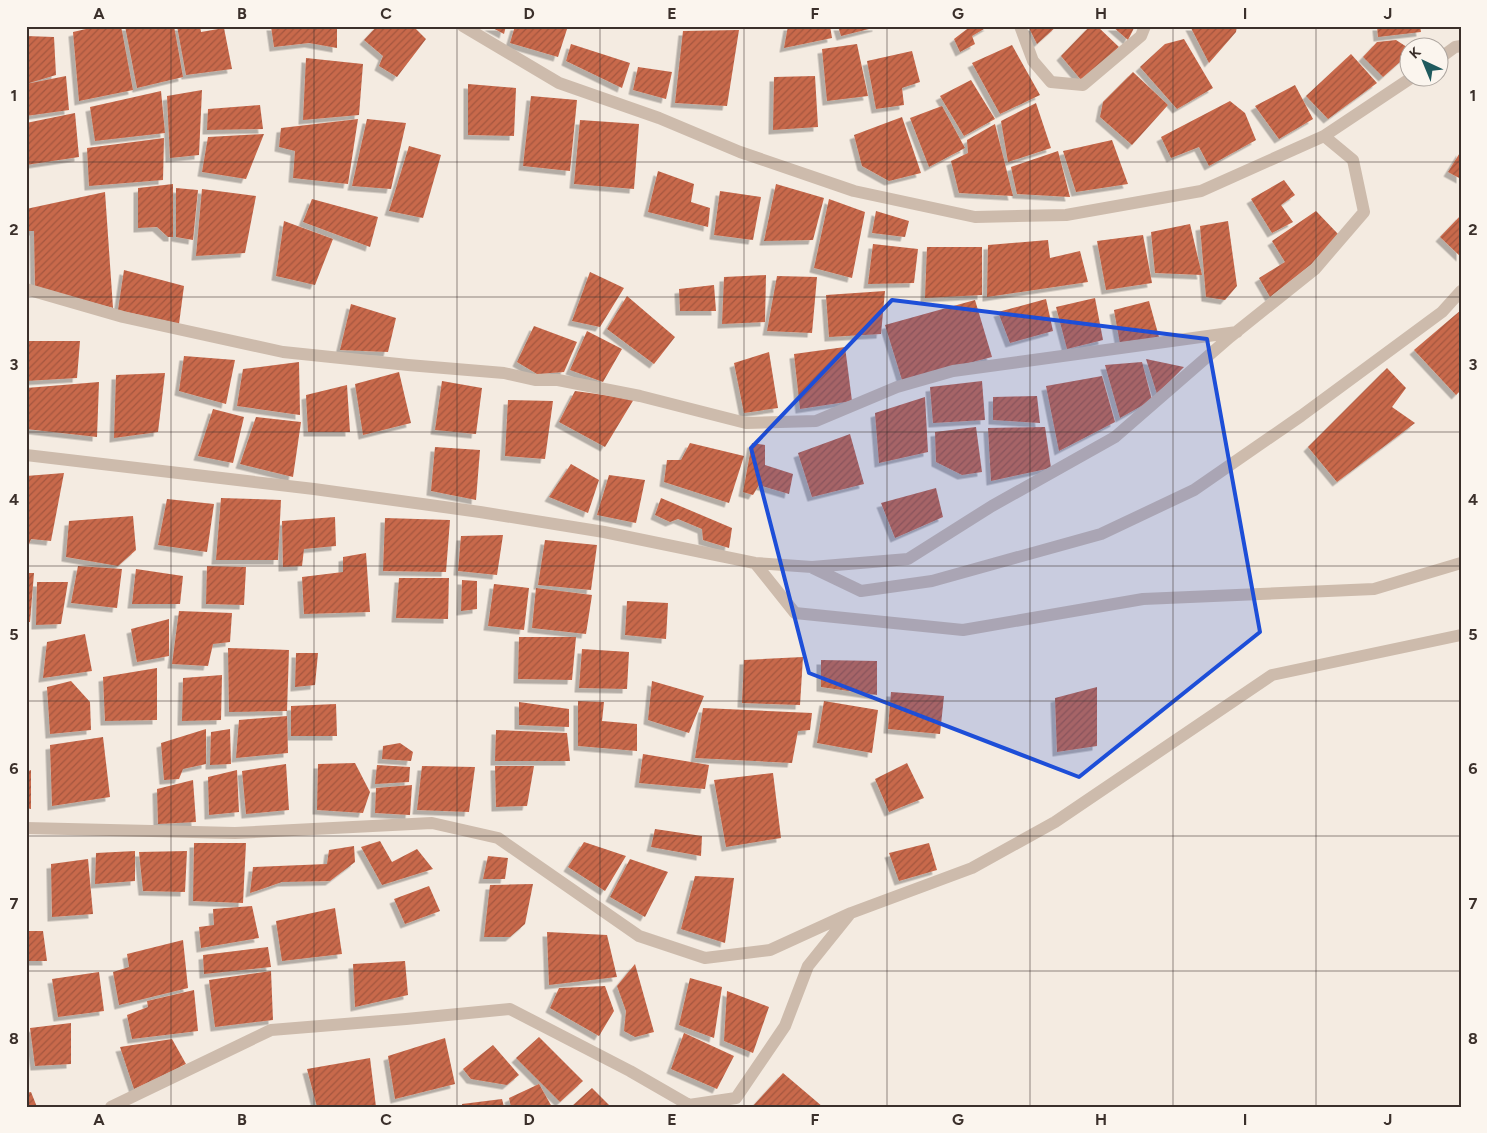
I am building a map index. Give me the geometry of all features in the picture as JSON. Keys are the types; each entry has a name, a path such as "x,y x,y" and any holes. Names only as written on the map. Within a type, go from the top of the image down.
{"street":[{"path":"463,26 559,83 659,118 740,152 854,191 975,217 1066,215 1202,191 1324,136 1400,85"},
{"path":"1020,26 1033,61 1051,82 1083,85 1141,36 1145,26"},
{"path":"1450,52 1461,46"},
{"path":"26,455 314,489 480,512 604,532 755,563 812,567 908,559 992,506 1116,438 1237,332 1315,269 1364,212 1353,160 1324,136"},
{"path":"26,289 122,317 283,352 435,368 504,373 535,380 558,380 640,396 746,423 816,421 897,387 953,371 1237,332"},
{"path":"812,567 861,591 932,581 1101,534 1194,490 1301,416 1442,312 1461,291"},
{"path":"755,563 795,613 962,630 1143,599 1374,589 1461,564"},
{"path":"26,828 235,833 432,823 498,838 639,936 705,958 770,950 850,913 972,868 1055,822 1272,675 1461,635"},
{"path":"111,1107 271,1030 510,1009 630,1071 689,1105 736,1098 785,1026 808,966 850,913"}],"highlighted area":[{"path":"892,300 1207,339 1260,632 1079,777 809,673 751,448"}],"building":[{"path":"99,26 121,26 133,90 79,101 73,32"},
{"path":"125,26 174,26 183,77 137,88"},
{"path":"177,26 200,26 201,32 224,28 232,69 186,75"},
{"path":"271,26 337,26 337,48 309,43 274,47"},
{"path":"377,26 413,26 426,39 397,77 379,66 383,56 364,40"},
{"path":"489,26 506,26 504,34"},
{"path":"515,26 568,26 558,57 510,43"},
{"path":"788,26 830,26 832,38 784,48"},
{"path":"838,26 877,26 877,27 841,36"},
{"path":"971,26 989,26 972,36 975,44 960,52 954,39"},
{"path":"1028,26 1057,26 1037,44"},
{"path":"1090,26 1097,26 1119,47 1082,81 1061,56"},
{"path":"1112,26 1135,26 1128,40"},
{"path":"1190,26 1237,26 1236,32 1209,63"},
{"path":"1377,26 1420,26 1421,32 1378,37"},
{"path":"739,30 727,106 675,103 683,31"},
{"path":"26,36 54,37 56,75 26,84"},
{"path":"1184,39 1213,88 1177,109 1140,67 1165,44"},
{"path":"1396,40 1400,43 1400,62 1383,77 1363,57 1377,42"},
{"path":"571,44 630,63 622,88 566,61"},
{"path":"857,44 868,96 827,101 822,49"},
{"path":"1012,45 1040,95 1000,114 972,63"},
{"path":"912,51 920,82 902,88 904,105 876,109 867,61"},
{"path":"1351,54 1377,83 1328,119 1306,96"},
{"path":"306,58 363,64 359,115 303,120"},
{"path":"638,67 672,72 666,99 633,90"},
{"path":"1133,72 1168,105 1132,145 1100,117 1103,102"},
{"path":"66,76 69,110 26,116 26,84"},
{"path":"815,76 818,127 773,130 774,77"},
{"path":"971,80 995,119 964,136 940,96"},
{"path":"468,84 516,88 514,136 468,135"},
{"path":"1295,85 1313,119 1279,139 1255,106"},
{"path":"202,90 199,155 170,158 167,96"},
{"path":"161,91 165,133 95,141 90,107"},
{"path":"531,96 577,100 570,171 523,166"},
{"path":"1230,101 1245,113 1256,140 1209,166 1199,147 1171,158 1161,137"},
{"path":"1036,103 1051,148 1008,162 1001,121"},
{"path":"260,105 263,129 207,130 208,109"},
{"path":"942,106 965,148 929,167 910,118"},
{"path":"75,113 79,157 26,165 26,123"},
{"path":"902,117 921,173 889,181 862,166 854,135"},
{"path":"358,119 348,184 293,178 295,151 279,147 281,128"},
{"path":"367,119 406,123 391,189 352,186"},
{"path":"580,120 639,124 634,189 574,184"},
{"path":"995,124 1013,196 959,193 951,161 968,153 967,140"},
{"path":"264,134 246,179 202,172 208,137"},
{"path":"164,138 163,180 89,186 87,148"},
{"path":"1112,140 1128,184 1076,192 1063,151"},
{"path":"409,146 441,155 423,218 389,211"},
{"path":"1058,151 1070,197 1017,194 1011,167"},
{"path":"1461,151 1461,179 1448,172"},
{"path":"658,171 694,184 691,202 710,208 708,227 648,212"},
{"path":"1284,180 1295,195 1281,205 1293,222 1272,233 1251,199"},
{"path":"173,184 173,237 168,237 157,227 138,228 138,188"},
{"path":"776,184 824,198 813,240 764,241"},
{"path":"176,188 198,190 193,240 176,237"},
{"path":"202,189 256,196 245,253 196,256"},
{"path":"720,191 761,197 753,240 714,235"},
{"path":"105,192 113,308 35,287 34,231 26,231 26,209"},
{"path":"312,199 378,217 370,247 303,222"},
{"path":"829,199 865,212 852,278 814,268"},
{"path":"876,211 909,221 905,237 872,233"},
{"path":"1316,211 1338,234 1313,263 1270,297 1259,278 1285,262 1272,241"},
{"path":"1461,215 1461,257 1440,237"},
{"path":"284,221 333,239 315,285 276,276"},
{"path":"1228,221 1237,286 1225,300 1206,297 1200,226"},
{"path":"1190,224 1202,275 1155,273 1151,232"},
{"path":"1143,235 1152,283 1106,290 1097,241"},
{"path":"1048,240 1050,258 1080,251 1088,282 987,297 988,245"},
{"path":"873,244 918,249 914,283 868,284"},
{"path":"927,247 982,247 982,295 925,298"},
{"path":"124,270 184,286 179,324 118,310"},
{"path":"590,272 624,288 600,327 572,321"},
{"path":"766,275 765,322 722,324 724,277"},
{"path":"777,276 817,277 812,333 767,331"},
{"path":"714,285 716,311 680,311 679,289"},
{"path":"885,291 881,334 829,337 826,295"},
{"path":"627,296 675,337 654,364 607,329"},
{"path":"1095,298 1103,340 1067,349 1056,307"},
{"path":"1046,299 1053,331 1010,343 998,312"},
{"path":"975,300 992,357 902,380 885,325"},
{"path":"1149,301 1159,337 1120,344 1114,310"},
{"path":"351,304 396,318 388,352 340,350"},
{"path":"1461,310 1461,390 1456,395 1414,350"},
{"path":"534,326 577,342 564,372 537,374 517,362"},
{"path":"587,331 622,349 603,382 570,370"},
{"path":"26,341 80,341 77,378 26,381"},
{"path":"845,347 852,401 800,409 794,354"},
{"path":"769,352 778,408 744,413 734,363"},
{"path":"184,356 235,360 226,404 179,391"},
{"path":"1146,359 1184,367 1157,394"},
{"path":"299,362 300,415 237,406 243,369"},
{"path":"1142,362 1152,400 1120,418 1105,365"},
{"path":"1387,368 1406,388 1392,407 1415,423 1337,482 1308,447"},
{"path":"399,372 411,423 363,435 355,384"},
{"path":"165,373 158,432 114,438 116,375"},
{"path":"1102,376 1115,422 1059,451 1046,386"},
{"path":"442,381 482,388 476,434 435,430"},
{"path":"982,381 985,420 933,423 930,387"},
{"path":"99,382 97,437 26,429 26,388"},
{"path":"347,385 350,432 308,432 306,395"},
{"path":"575,391 634,399 605,447 559,422"},
{"path":"1037,396 1040,423 993,420 993,397"},
{"path":"925,397 928,452 879,463 875,413"},
{"path":"508,400 553,401 545,459 505,456"},
{"path":"213,409 244,417 233,463 198,456"},
{"path":"256,417 301,422 293,477 240,464"},
{"path":"976,427 982,472 962,475 936,462 935,432"},
{"path":"1045,427 1051,468 991,481 988,428"},
{"path":"850,434 864,484 812,497 798,453"},
{"path":"690,443 744,456 729,503 664,482 667,460 681,460"},
{"path":"752,443 765,445 765,465 793,474 789,494 759,485 753,495 743,492"},
{"path":"435,447 480,450 476,500 431,491"},
{"path":"571,464 599,480 588,513 549,497"},
{"path":"64,473 51,541 31,539 28,547 26,547 26,476"},
{"path":"609,475 645,480 636,523 597,515"},
{"path":"936,488 943,517 895,538 881,503"},
{"path":"221,498 281,500 278,560 216,560"},
{"path":"661,498 732,528 729,548 703,540 702,529 678,519 670,522 655,515"},
{"path":"167,499 214,504 207,552 158,545"},
{"path":"133,516 136,550 118,566 66,557 69,521"},
{"path":"335,517 336,546 304,549 302,566 283,567 282,521"},
{"path":"385,518 450,520 446,572 383,571"},
{"path":"503,535 497,575 458,571 461,536"},
{"path":"545,540 597,545 591,590 538,585"},
{"path":"366,553 370,612 304,614 302,577 343,572 343,557"},
{"path":"78,566 122,569 117,608 71,603"},
{"path":"207,566 246,567 244,605 206,604"},
{"path":"136,569 183,576 180,604 132,604"},
{"path":"26,573 34,573 30,622 26,622"},
{"path":"399,578 449,578 448,619 396,618"},
{"path":"462,580 477,581 477,609 461,611"},
{"path":"37,582 68,582 61,624 36,625"},
{"path":"494,584 529,588 524,630 488,626"},
{"path":"536,588 592,595 586,634 532,628"},
{"path":"627,601 668,603 666,639 625,635"},
{"path":"179,611 232,613 230,642 213,644 208,666 172,664"},
{"path":"169,619 169,656 137,662 131,629"},
{"path":"85,634 92,671 43,678 47,642"},
{"path":"519,637 576,637 572,680 518,679"},
{"path":"228,648 289,650 287,711 229,712"},
{"path":"582,649 629,652 627,689 579,688"},
{"path":"296,653 318,653 315,685 295,687"},
{"path":"803,657 800,705 742,703 744,660"},
{"path":"821,660 877,661 877,695 821,687"},
{"path":"157,668 157,720 105,721 103,677"},
{"path":"222,675 221,720 182,721 183,678"},
{"path":"71,681 90,702 91,730 50,734 47,687"},
{"path":"652,681 704,696 689,733 648,720"},
{"path":"1097,687 1097,746 1057,752 1055,698"},
{"path":"891,692 944,696 940,734 888,729"},
{"path":"578,701 604,702 602,721 637,724 637,751 578,746"},
{"path":"824,701 878,710 872,753 817,743"},
{"path":"519,702 569,709 569,727 519,725"},
{"path":"336,704 337,736 291,736 291,706"},
{"path":"703,708 812,713 810,730 798,731 792,763 695,758"},
{"path":"287,716 288,753 236,758 239,720"},
{"path":"206,729 206,764 183,769 179,779 164,780 161,743"},
{"path":"230,729 231,764 210,765 211,732"},
{"path":"496,730 567,733 570,761 495,761"},
{"path":"103,737 110,797 52,806 50,745"},
{"path":"400,743 413,752 411,761 382,759 383,746"},
{"path":"643,754 709,765 705,789 639,783"},
{"path":"355,763 370,792 363,813 317,810 318,764"},
{"path":"907,763 924,798 889,812 875,779"},
{"path":"286,764 289,810 246,814 242,771"},
{"path":"377,765 410,767 409,782 375,784"},
{"path":"422,766 475,767 469,812 417,810"},
{"path":"495,766 534,766 527,806 496,807"},
{"path":"31,770 31,809 26,808 26,772"},
{"path":"237,770 239,812 209,815 208,777"},
{"path":"773,773 781,838 726,847 714,780"},
{"path":"193,780 196,822 158,824 157,789"},
{"path":"412,785 410,815 375,813 376,788"},
{"path":"655,829 702,836 701,856 651,847"},
{"path":"380,841 392,862 417,849 433,869 382,885 361,847"},
{"path":"584,842 626,856 605,891 568,867"},
{"path":"194,843 246,843 243,903 193,901"},
{"path":"929,843 937,870 899,881 889,853"},
{"path":"354,846 355,862 330,881 282,882 250,893 253,867 327,864 329,850"},
{"path":"135,851 135,881 95,884 96,853"},
{"path":"187,851 185,892 143,891 139,852"},
{"path":"488,856 508,858 505,879 483,879"},
{"path":"88,859 93,914 52,917 51,864"},
{"path":"630,859 668,872 645,917 610,897"},
{"path":"695,876 734,878 725,943 681,929"},
{"path":"533,884 525,924 510,937 484,937 490,885"},
{"path":"429,886 440,911 405,924 394,899"},
{"path":"252,906 259,938 201,948 199,927 214,925 213,909"},
{"path":"335,908 342,954 282,961 276,921"},
{"path":"26,931 43,931 47,961 26,961"},
{"path":"547,932 607,935 617,977 549,985"},
{"path":"183,940 188,988 119,1005 113,972 129,967 127,954"},
{"path":"268,947 271,967 204,974 203,955"},
{"path":"405,961 408,995 355,1007 353,964"},
{"path":"635,964 654,1032 635,1037 624,1031 626,1011 617,986"},
{"path":"271,971 273,1020 215,1027 209,980"},
{"path":"99,972 104,1011 58,1017 52,979"},
{"path":"690,978 722,987 714,1038 679,1025"},
{"path":"605,986 614,1011 599,1036 550,1008 559,988"},
{"path":"194,990 198,1031 132,1039 127,1015 148,1007 147,1001"},
{"path":"727,991 769,1007 753,1053 724,1041"},
{"path":"71,1023 71,1064 35,1066 30,1028"},
{"path":"684,1033 734,1056 717,1089 671,1069"},
{"path":"539,1037 583,1081 560,1102 516,1058"},
{"path":"445,1038 455,1084 395,1099 388,1056"},
{"path":"172,1039 186,1064 134,1089 120,1047"},
{"path":"493,1045 519,1075 507,1085 471,1079 463,1069"},
{"path":"370,1058 376,1107 317,1107 307,1069"},
{"path":"783,1073 823,1107 752,1107"},
{"path":"539,1084 552,1107 511,1107 509,1098"},
{"path":"592,1088 611,1107 571,1107"},
{"path":"31,1092 37,1107 26,1107 26,1093"},
{"path":"502,1099 504,1107 462,1107 462,1104"}]}
